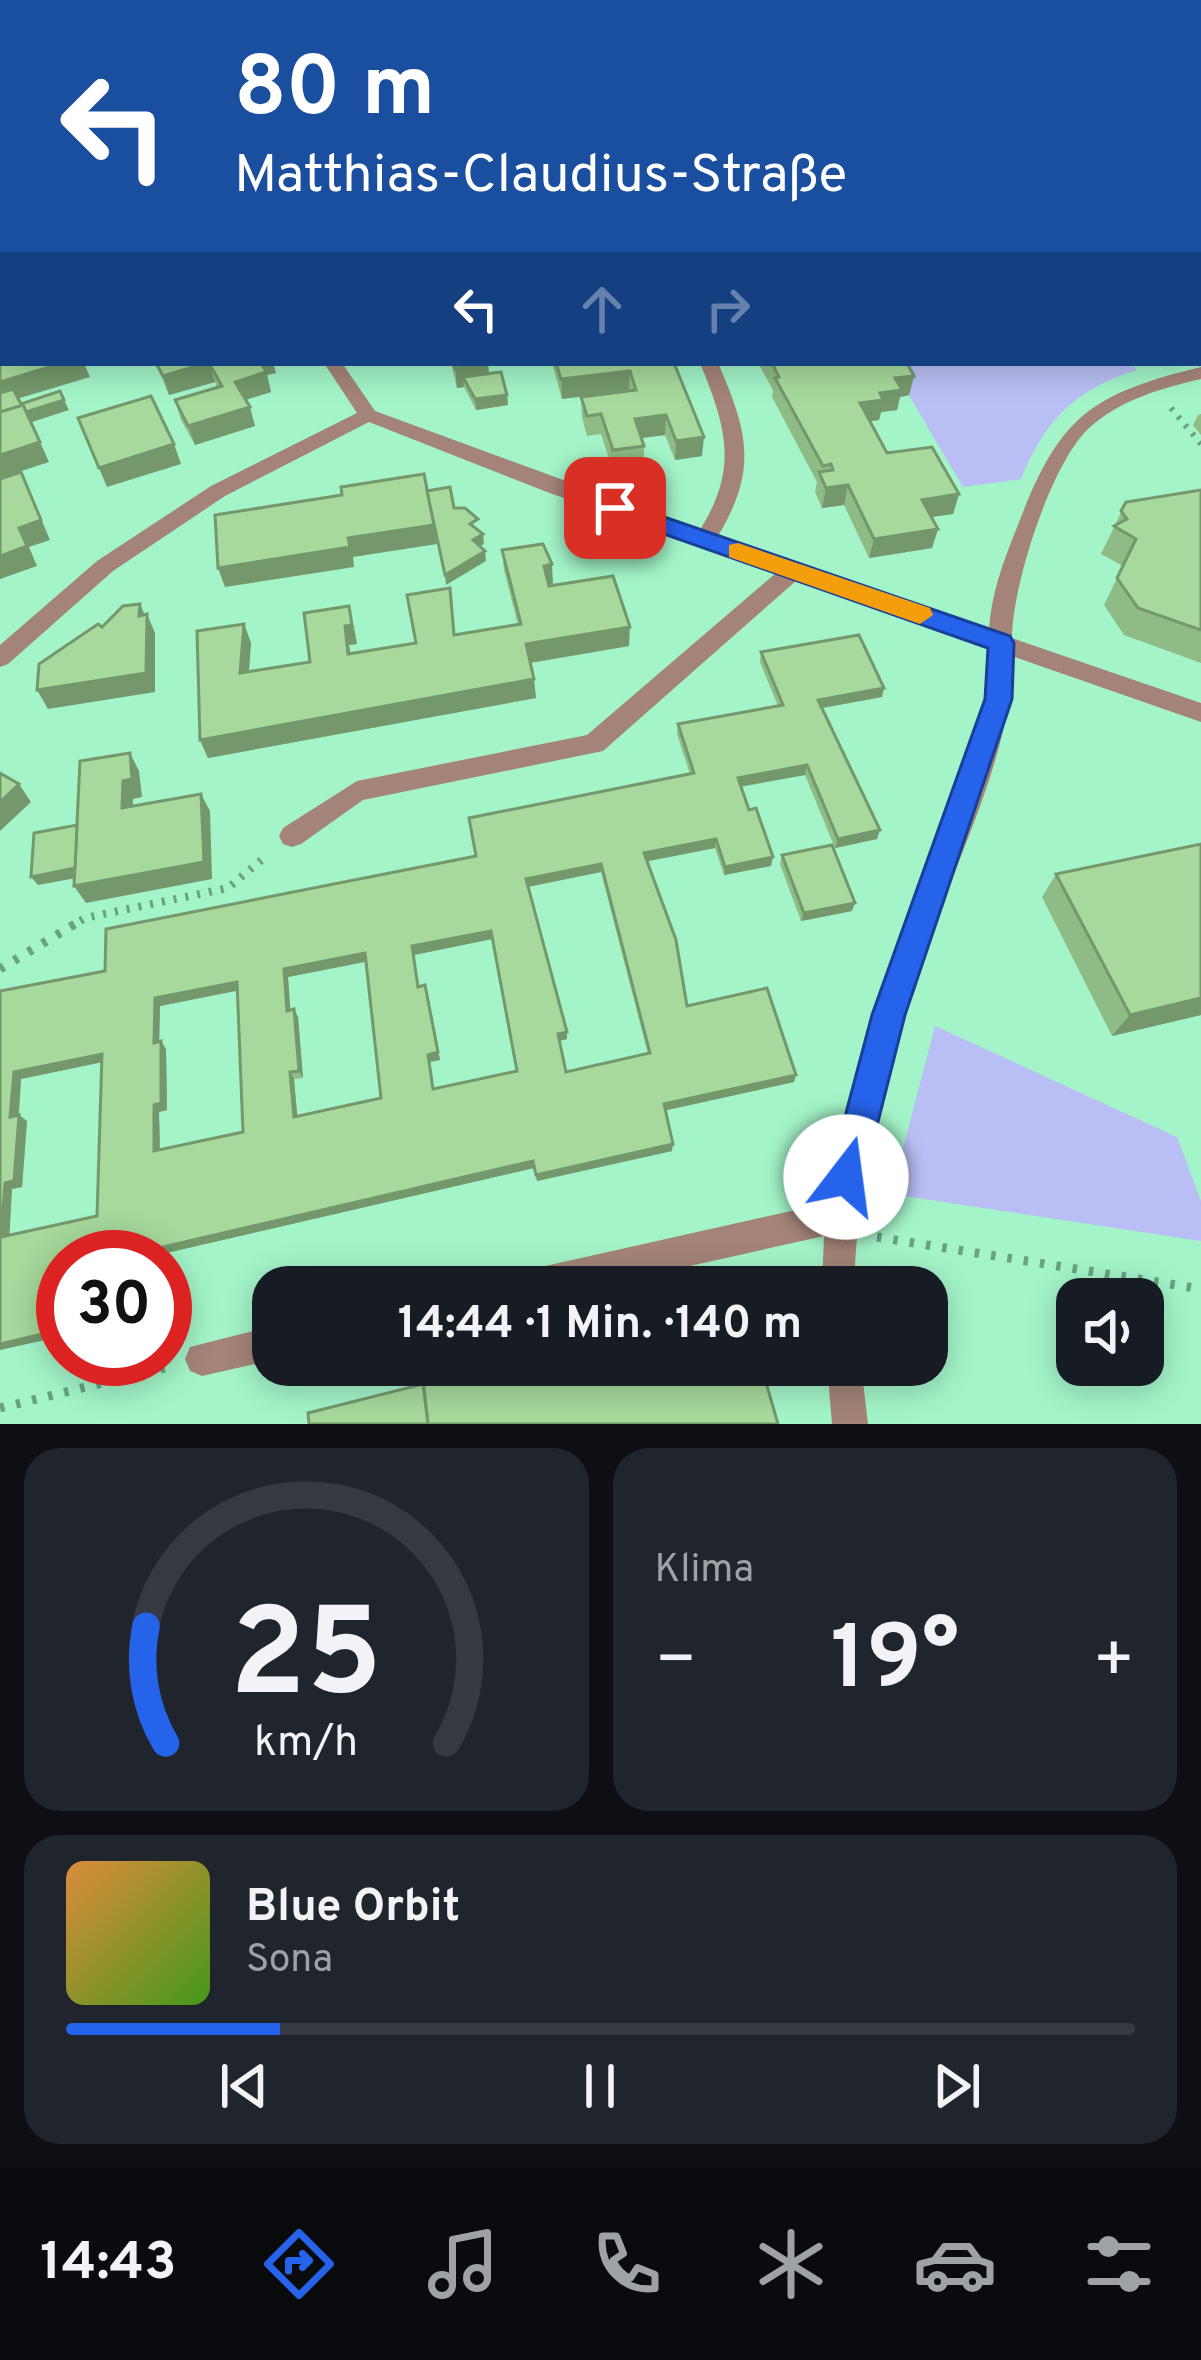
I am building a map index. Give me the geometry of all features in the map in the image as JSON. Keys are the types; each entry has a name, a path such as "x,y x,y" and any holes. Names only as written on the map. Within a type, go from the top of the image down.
{"street":[{"path":"335,366 368,415 705,540 1201,713"},
{"path":"705,540 727,507 740,465 735,422 710,366"},
{"path":"837,1266 836,1217 888,1015 998,699 1003,604 1054,461 1072,434 1105,406 1151,385 1201,373"},
{"path":"0,658 105,566 181,516 368,415"},
{"path":"292,836 357,790 593,744 794,570"},
{"path":"618,1266 836,1217"},
{"path":"202,1359 252,1348"},
{"path":"846,1386 850,1424"}],"path":[{"path":"0,968 85,918 228,887 292,836"},
{"path":"836,1217 886,1240 1201,1289"},
{"path":"0,1408 202,1359"}],"shaded area":[{"path":"892,366 1134,366 1137,370 1096,387 1065,410 1041,440 1021,479 963,487"},
{"path":"935,1026 1177,1137 1201,1201 1201,1241 891,1194"}],"building":[{"path":"0,366 52,366 0,382"},
{"path":"158,366 196,366 163,376"},
{"path":"211,366 263,366 266,372 235,382 250,407 188,426 175,400 222,386"},
{"path":"557,366 675,366 704,437 676,441 666,415 635,419 644,446 613,450 601,414 587,416 581,397 636,390 630,371 561,379"},
{"path":"774,366 909,366 914,376 895,378 902,390 880,393 883,400 860,403 887,453 932,447 959,494 922,500 938,529 874,539 848,485 826,488 819,472 833,470 831,464 823,466 775,378 779,377"},
{"path":"501,372 507,395 475,399 463,377"},
{"path":"13,389 21,404 60,391 64,400 26,412 23,405 0,412 0,393"},
{"path":"151,396 174,444 99,468 78,418"},
{"path":"23,405 40,442 0,455 0,412"},
{"path":"21,472 41,520 19,528 27,546 0,556 0,479"},
{"path":"424,474 434,525 348,538 350,547 218,568 215,515 342,495 341,487"},
{"path":"450,487 454,508 465,508 478,519 470,524 483,534 473,540 485,551 445,575 427,491"},
{"path":"1201,490 1201,630 1138,608 1117,578 1136,539 1114,526 1127,519 1121,511 1126,502"},
{"path":"543,544 552,564 544,566 549,586 613,576 630,627 526,644 534,679 200,740 197,631 244,624 240,673 310,662 304,613 349,606 348,654 416,643 407,595 450,588 454,635 521,624 502,550"},
{"path":"140,604 139,616 147,614 146,673 37,690 39,664 98,624 102,627 123,606"},
{"path":"859,635 884,688 818,700 880,830 838,839 807,765 738,778 749,810 756,808 773,857 725,867 716,839 644,853 676,940 687,1006 767,988 796,1075 664,1104 673,1144 536,1175 533,1161 192,1240 192,1230 36,1230 36,1335 0,1344 0,991 105,971 106,929 476,856 469,818 694,773 678,724 783,705 761,652","holes":["601,864 650,1053 566,1072 558,1034 567,1032 526,879","491,931 517,1071 433,1089 428,1055 438,1052 425,985 418,987 412,946","365,953 381,1098 294,1117 290,1072 299,1071 294,1009 287,1011 284,969","237,982 243,1132 154,1151 154,1105 161,1103 155,998","102,1054 97,1216 1,1237 5,1183 14,1181 19,1115 10,1117 14,1072"]},
{"path":"130,753 132,779 123,781 122,808 201,794 204,862 74,886 80,761"},
{"path":"0,773 19,784 0,802"},
{"path":"77,825 75,868 31,877 34,833"},
{"path":"1201,844 1201,998 1130,1015 1056,874"},
{"path":"832,845 855,903 804,913 782,855"},
{"path":"423,1386 428,1424 309,1424 308,1413"},
{"path":"424,1386 767,1386 778,1424 428,1424"}],"slow traffic":[{"path":"738,551 920,615"}],"route":[{"path":"615,508 1001,643 998,699 888,1015 846,1177"}]}
